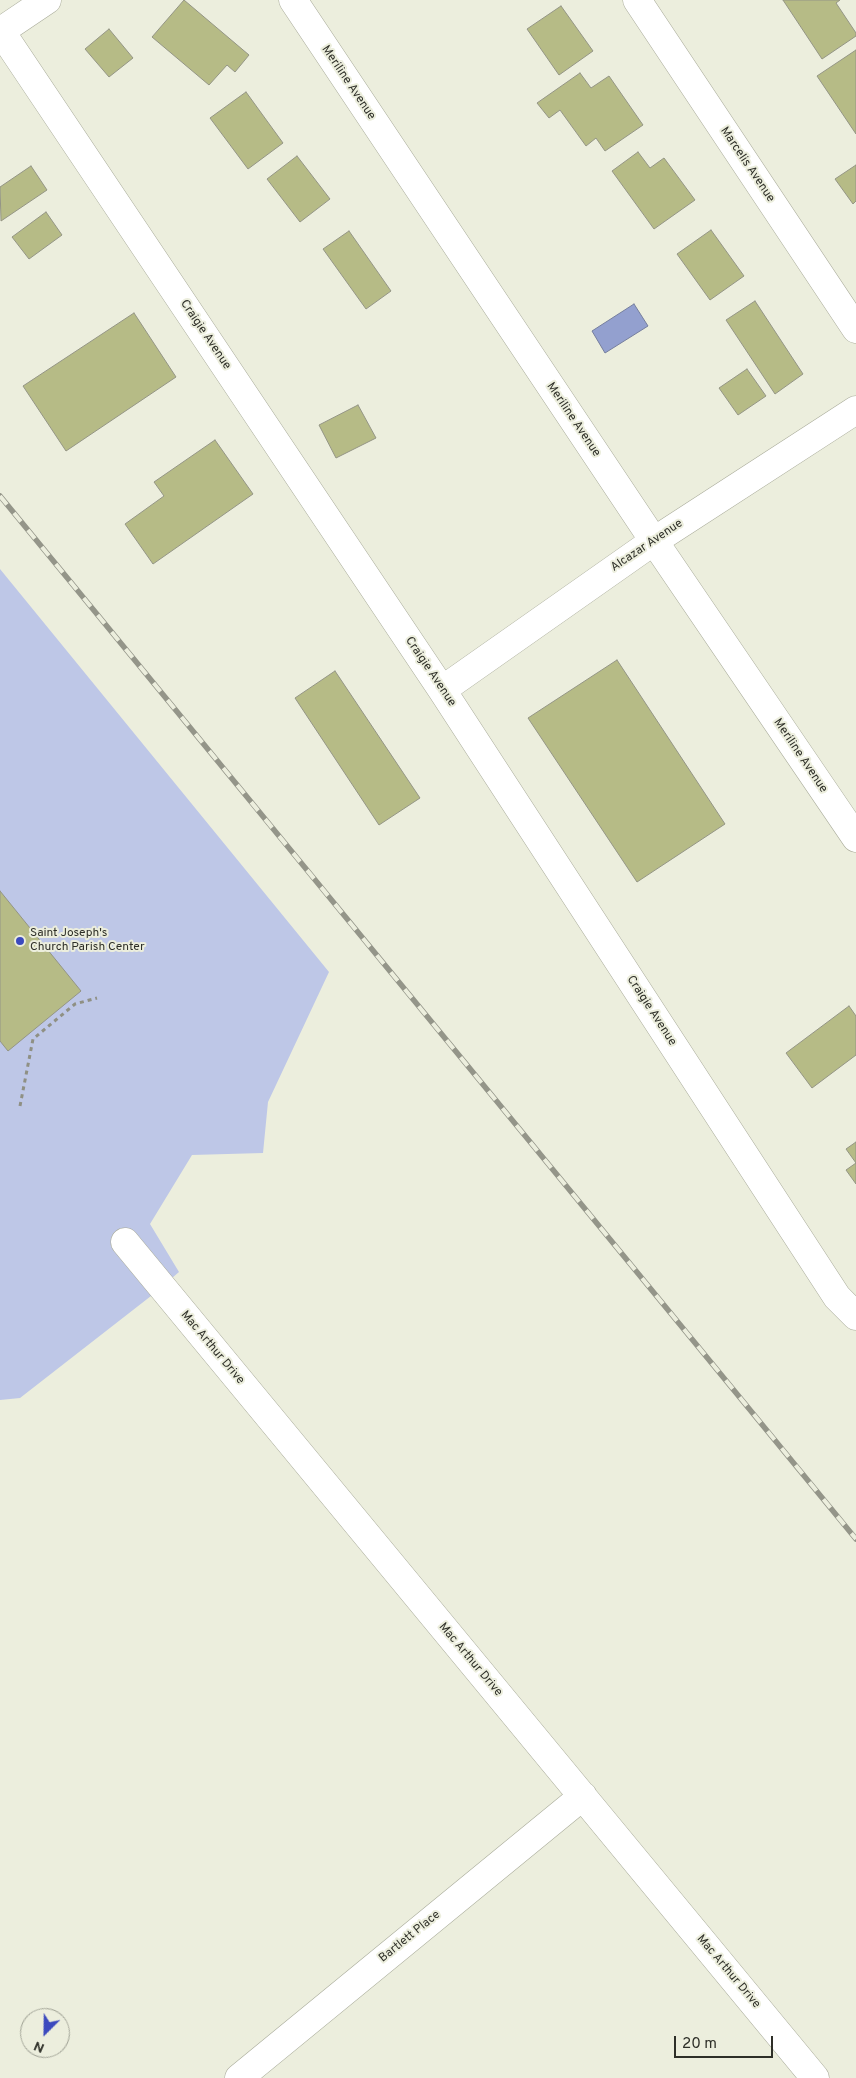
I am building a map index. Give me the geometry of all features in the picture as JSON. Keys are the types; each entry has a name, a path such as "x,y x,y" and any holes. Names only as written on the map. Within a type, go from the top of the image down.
{"street":[{"path":"0,30 47,0"},
{"name":"Meriline Avenue","path":"293,0 654,541 856,838"},
{"name":"Marcelis Avenue","path":"637,0 856,330"},
{"name":"Craigie Avenue","path":"0,30 442,690 837,1297 856,1316"},
{"name":"Alcazar Avenue","path":"442,690 654,541 856,410"},
{"name":"Mac Arthur Drive","path":"125,1242 815,2078"},
{"name":"Bartlett Place","path":"239,2078 583,1796"}],"path":[{"path":"20,1106 33,1039 75,1004 98,998"}],"shaded area":[{"path":"634,304 648,326 605,353 592,331"},
{"path":"0,569 329,972 268,1102 263,1153 192,1155 150,1224 179,1272 20,1398 0,1400"}],"building":[{"path":"184,0 249,55 235,72 227,65 209,85 152,37"},
{"path":"783,0 840,0 836,3 856,33 856,36 822,59"},
{"path":"561,6 593,51 559,75 527,29"},
{"path":"109,29 133,58 109,77 85,49"},
{"path":"856,50 856,134 817,76"},
{"path":"580,73 591,88 609,76 643,125 605,151 596,138 586,146 560,110 549,118 537,103"},
{"path":"246,92 283,143 248,169 210,118"},
{"path":"638,152 650,168 664,158 695,200 654,229 612,171"},
{"path":"297,156 330,199 300,222 267,179"},
{"path":"856,165 856,201 853,204 835,179"},
{"path":"31,166 47,190 1,221 0,187"},
{"path":"46,212 62,235 29,259 12,237"},
{"path":"711,230 744,276 710,300 677,254"},
{"path":"349,231 391,291 366,309 323,249"},
{"path":"755,301 803,374 775,394 726,320"},
{"path":"134,313 176,377 66,451 23,386"},
{"path":"747,369 766,396 738,415 719,388"},
{"path":"358,405 376,438 336,458 319,425"},
{"path":"215,440 253,494 153,564 125,524 164,496 154,482"},
{"path":"617,660 725,824 637,882 528,718"},
{"path":"335,671 420,798 379,825 295,698"},
{"name":"Saint Joseph's Church Parish Center","path":"0,891 81,991 8,1051 0,1041"},
{"path":"849,1006 856,1016 856,1055 812,1088 786,1053"},
{"path":"856,1142 856,1163 846,1149"},
{"path":"856,1163 856,1184 846,1170"}],"railway":[{"path":"0,496 856,1539"}],"place":[{"name":"Saint Joseph's Church Parish Center","path":"20,941"}]}
